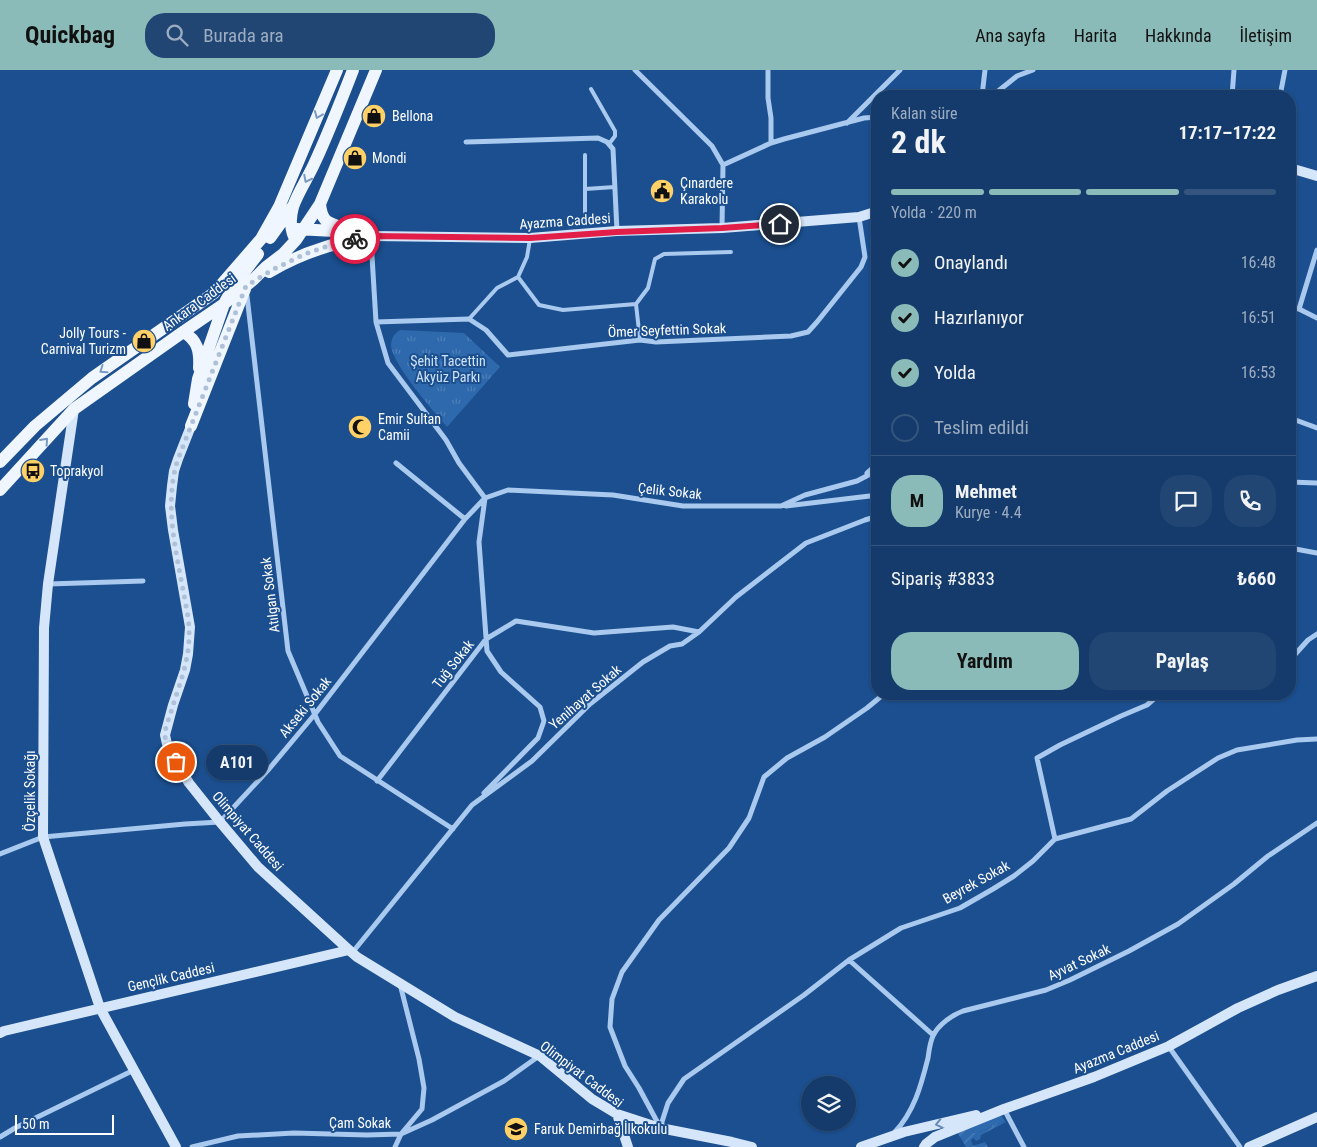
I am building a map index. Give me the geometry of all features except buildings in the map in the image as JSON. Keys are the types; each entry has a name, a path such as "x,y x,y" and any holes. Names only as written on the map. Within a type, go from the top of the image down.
{"main road":[{"name":"Ankara Caddesi","path":"0,462 35,426 92,378 214,293 267,237 337,70"},
{"path":"198,379 224,304 235,284 267,237 293,206 315,163 353,70"},
{"name":"Ankara Caddesi","path":"0,490 74,409 224,304 246,286 297,233 320,204 376,72"},
{"path":"320,204 321,214 326,221 372,236"},
{"path":"293,206 291,217 297,233"},
{"path":"267,237 334,231 372,236"},
{"path":"191,426 246,286 274,269 305,254 336,243 372,236"},
{"path":"183,332 189,335 198,348 199,356 198,379 191,426"}],"street":[{"path":"635,70 712,146 723,165 722,228"},
{"path":"768,70 771,143"},
{"path":"880,90 900,70"},
{"path":"983,90 985,70"},
{"path":"1000,90 1017,76 1033,70"},
{"path":"1232,90 1234,70"},
{"path":"1281,90 1285,70"},
{"path":"846,123 871,98"},
{"path":"723,165 771,143 871,118"},
{"path":"466,142 598,138 607,142 613,149 617,232"},
{"path":"1296,170 1317,176"},
{"name":"Ayazma Caddesi","path":"372,236 530,238 722,228 859,217 871,213"},
{"name":"Ömer Seyfettin Sokak","path":"470,319 486,330 508,355 640,340 665,342 791,336 808,332 861,267 865,257 859,217"},
{"path":"372,236 376,322 388,364 446,440 485,498 479,542 486,651 501,672 540,707 544,721 538,738 472,805"},
{"path":"1300,309 1317,250"},
{"name":"Atılgan Sokak","path":"246,286 288,651 314,714 340,756 453,829"},
{"path":"1296,309 1317,318"},
{"path":"376,322 470,319"},
{"name":"Özçelik Sokağı","path":"74,409 48,584 44,628 43,837 100,1008 176,1147"},
{"path":"1296,420 1317,428"},
{"name":"Olimpiyat Caddesi","path":"191,426 174,471 170,506 178,564 190,626 185,670 165,734 170,752 182,773 258,867 351,952 456,1017 540,1056 592,1099 617,1114 628,1147"},
{"path":"396,463 465,519"},
{"path":"857,481 871,470"},
{"name":"Çelik Sokak","path":"485,498 508,490 613,495 683,506 781,506 805,495 857,481 871,474"},
{"path":"1296,482 1317,483"},
{"path":"781,506 871,496"},
{"name":"Akseki Sokak","path":"220,822 269,769 314,714 465,519 485,498"},
{"name":"Yenihayat Sokak","path":"351,952 472,805 532,761 590,704 643,662 670,646 682,644 699,632 736,596 806,543 871,518"},
{"path":"1296,549 1317,553"},
{"path":"48,584 143,581"},
{"name":"Tuğ Sokak","path":"377,781 486,639 516,622 594,633 672,627 699,632"},
{"path":"1296,653 1308,640 1317,634"},
{"path":"660,1128 625,1066 610,1027 612,999 622,972 659,920 729,848 748,818 764,777 787,758 825,737 877,700"},
{"path":"1153,700 1147,705 1036,758 1055,838 1131,819 1168,791 1218,758 1237,750 1297,740 1317,739"},
{"path":"0,854 43,837 220,822"},
{"name":"Ayvat Sokak","path":"933,1035 953,1015 1046,990 1162,934 1234,884 1268,856 1317,823"},
{"name":"Beyrek Sokak","path":"660,1128 668,1103 684,1079 804,995 848,960 901,928 960,908 993,890 1033,861 1055,838"},
{"name":"Gençlik Caddesi","path":"0,1033 100,1008 351,952"},
{"path":"848,960 933,1035 920,1088 913,1106 903,1124 891,1137"},
{"name":"Ayazma Caddesi","path":"924,1147 935,1137 1004,1109 1094,1077 1169,1046 1238,1008 1278,990 1317,976"},
{"path":"394,1147 401,1134 422,1109 424,1088 419,1059 400,983"},
{"path":"1169,1046 1240,1147"},
{"name":"Çam Sokak","path":"192,1147 238,1136 401,1134 504,1082 540,1056"},
{"path":"0,1137 134,1070"},
{"path":"864,1146 904,1132 1004,1109 1024,1147"},
{"path":"617,1114 660,1128 752,1147"},
{"path":"1249,1147 1317,1118"},
{"path":"864,1146 879,1147"}],"lane":[{"path":"591,89 615,131 613,141 609,144"},
{"path":"585,156 585,218"},
{"path":"585,189 614,187"},
{"path":"470,319 497,288 518,277 527,258 530,238"},
{"path":"640,340 636,304 648,288 655,259 664,254 731,252"},
{"path":"518,277 539,305 563,310 636,304"}],"green space":[{"name":"Şehit Tacettin Akyüz Parkı","path":"400,330 464,333 500,367 447,427 406,376 393,354 392,341"},
{"path":"1000,1114 1005,1121 977,1133 974,1133 969,1126"},
{"path":"1005,1121 981,1135 980,1139 976,1141 974,1138 971,1140 973,1146 985,1142 988,1147 966,1147 957,1132 969,1126 974,1133 977,1133"}],"way so far":[{"path":"176,762 170,752 165,734 185,670 190,626 178,564 170,506 174,471 178,459 246,286 274,269 305,254 336,243 355,239"}],"place":[{"name":"Bellona","path":"374,116"},
{"name":"Mondi","path":"355,158"},
{"name":"Çınardere Karakolu","path":"662,191"},
{"name":"Jolly Tours - Carnival Turizm","path":"144,341"},
{"name":"Emir Sultan Camii","path":"360,427"},
{"name":"Toprakyol","path":"33,471"},
{"name":"A101","path":"176,762"},
{"name":"Faruk Demirbağ İlkokulu","path":"516,1129"}],"route":[{"path":"355,239 372,236 530,238 780,224"}]}
